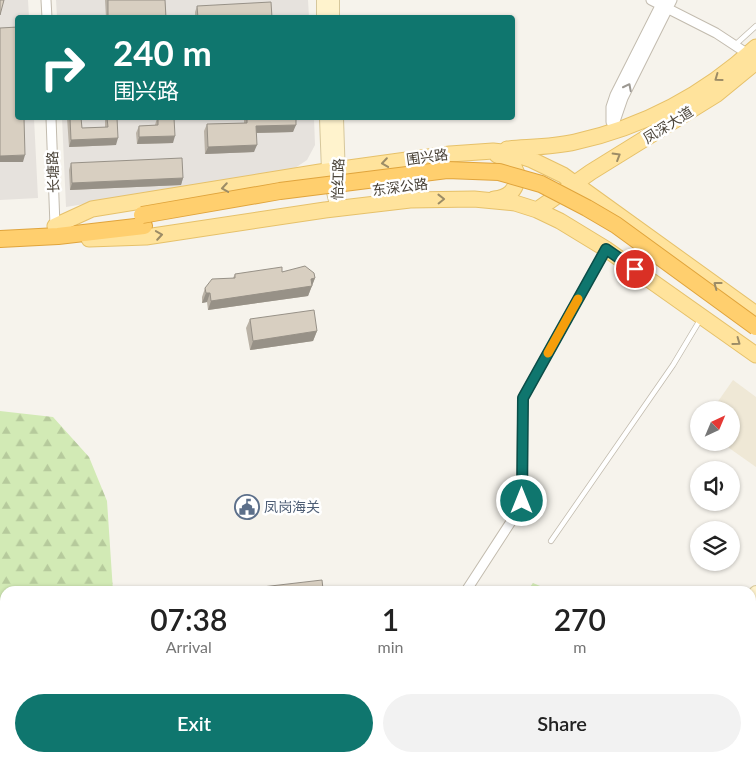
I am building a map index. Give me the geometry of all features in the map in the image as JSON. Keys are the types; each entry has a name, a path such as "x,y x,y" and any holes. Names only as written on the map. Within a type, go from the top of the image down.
{"highway":[{"name":"东深公路","path":"143,220 280,191 447,170 499,172 541,184 616,225 756,327"},
{"name":"东深公路","path":"0,239 448,181 497,183 537,194 582,217 610,234 756,340"},
{"name":"东深公路","path":"0,229 56,231"}],"main road":[{"name":"凤深大道","path":"574,143 642,122 667,110 698,92 753,54"},
{"name":"凤深大道","path":"537,210 576,183 717,94 753,54"},
{"path":"473,152 574,143"},
{"path":"537,210 548,167 558,152 574,143"},
{"name":"围兴路","path":"56,231 92,209 333,170 473,152 511,153 548,167 576,183 756,314"},
{"path":"56,231 91,239 146,237 337,208 410,200 492,199 507,196 513,191 518,176 512,162 498,155 473,152"},
{"path":"492,199 537,210 606,249 756,355"}],"street":[{"path":"46,0 47,15"},
{"path":"323,0 323,15"},
{"path":"333,0 334,15"},
{"path":"651,0 666,3 735,46 753,54"},
{"path":"611,133 623,98 666,3"},
{"name":"长塘路","path":"51,120 56,231"},
{"name":"怡红路","path":"326,120 337,208"},
{"name":"怡红路","path":"333,170 337,120"},
{"path":"469,586 514,517 522,501 523,398 606,249"}],"lane":[{"path":"735,46 756,26"},
{"path":"551,541 673,365 702,317"}],"shaded area":[{"path":"0,0 28,0 29,15 15,15 15,120 34,120 38,198 0,200"},
{"path":"56,0 308,0 309,15 57,15"},
{"path":"62,120 314,120 315,145 307,160 292,170 66,207"},
{"path":"733,380 756,397 756,467 733,451 740,451 740,401 718,401"}],"green space":[{"path":"0,411 53,417 89,457 107,501 113,586 0,586"}],"building":[{"path":"0,0 4,0 0,15"},
{"path":"108,0 165,0 166,15 108,15"},
{"path":"271,2 272,15 198,15 197,6"},
{"path":"15,27 15,120 24,120 25,155 0,156 0,28"},
{"path":"70,120 81,120 82,128 108,127 107,120 117,120 118,138 71,140"},
{"path":"158,120 174,120 175,136 139,137 139,126 158,125"},
{"path":"247,120 296,120 296,125 256,126 257,145 208,147 207,124 247,123"},
{"path":"182,158 183,178 72,183 71,163"},
{"path":"305,266 314,273 315,278 311,279 312,286 211,301 210,293 206,293 205,288 212,279 235,278 235,274 282,267 282,272"},
{"path":"314,310 317,331 253,341 250,319"},
{"path":"322,580 323,586 271,586"}],"waterway":[{"path":"110,762 128,762"}],"slow traffic":[{"path":"548,353 578,299"}],"place":[{"name":"凤岗海关","path":"247,507"}],"route":[{"path":"522,501 521,417 523,398 606,249 635,269"}]}
